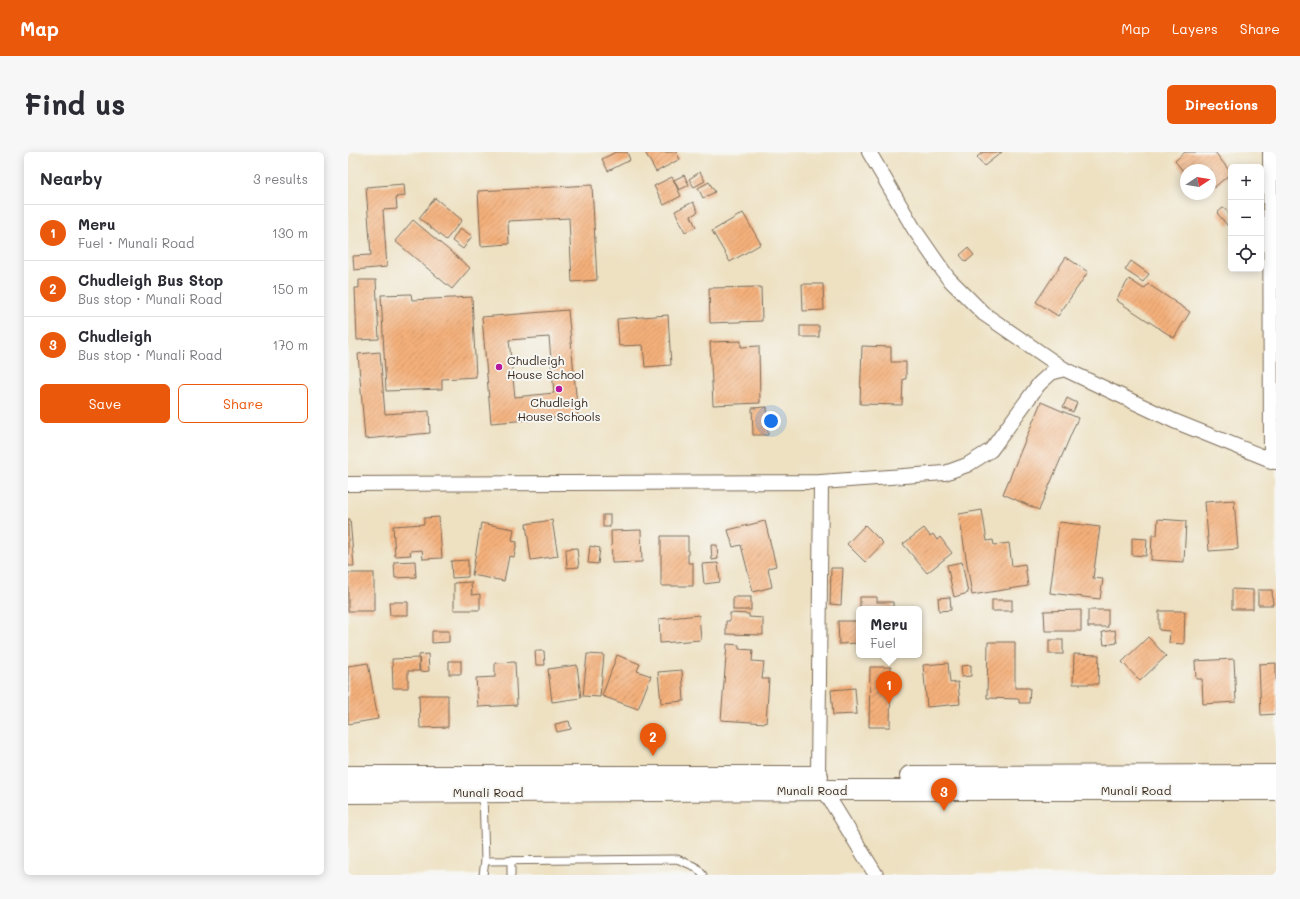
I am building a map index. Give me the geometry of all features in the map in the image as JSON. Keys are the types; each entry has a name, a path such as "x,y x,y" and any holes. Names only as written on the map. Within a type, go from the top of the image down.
{"main road":[{"name":"Munali Road","path":"348,793 483,792 821,783 1276,775"},
{"name":"Munali Road","path":"348,776 1276,790"}],"street":[{"path":"869,152 914,229 948,278 984,314 1064,369 1174,421 1273,462 1270,152"},
{"path":"348,484 821,482 945,473 967,465 991,450 1039,384 1051,373 1064,369"},
{"path":"821,482 821,783 876,875"}],"lane":[{"path":"483,792 485,861 483,875"},
{"path":"485,861 677,859 696,867 703,875"},
{"path":"511,860 511,875"}],"building":[{"path":"616,152 627,152 630,160 608,171 602,159"},
{"path":"645,152 676,152 680,159 656,172"},
{"path":"983,152 1002,152 984,166 977,157"},
{"path":"1185,152 1215,152 1228,169 1228,176 1216,186 1216,164 1180,164 1180,167 1175,161"},
{"path":"700,172 705,181 694,187 689,179"},
{"path":"684,175 689,185 679,190 674,180"},
{"path":"672,177 681,196 664,205 654,186"},
{"path":"709,182 715,192 703,198 698,188"},
{"path":"404,184 405,196 396,197 397,209 383,210 387,267 354,270 353,256 371,255 366,187"},
{"path":"592,185 597,280 572,282 569,218 508,221 509,244 481,246 478,191"},
{"path":"435,198 462,220 446,240 419,218"},
{"path":"693,202 698,212 691,216 696,227 685,232 675,211"},
{"path":"1224,207 1228,212 1228,226 1217,213"},
{"path":"743,213 761,244 730,262 712,231"},
{"path":"413,220 470,268 452,289 395,241"},
{"path":"460,228 472,236 463,249 452,241"},
{"path":"968,248 974,255 966,262 960,255"},
{"path":"1066,257 1088,272 1058,316 1036,302"},
{"path":"1131,261 1149,274 1143,282 1125,270"},
{"path":"1129,279 1144,289 1148,284 1190,312 1174,338 1116,300"},
{"path":"359,280 376,280 379,339 357,340 355,288 359,288"},
{"path":"802,284 823,284 824,310 803,311"},
{"path":"761,287 762,321 710,323 709,288"},
{"path":"411,294 412,300 472,297 476,377 442,379 442,389 386,391 381,295"},
{"name":"Chudleigh House School","path":"568,310 578,416 491,423 482,317","holes":["549,337 554,393 515,397 509,340"]},
{"path":"668,315 671,365 645,367 643,345 619,346 617,319"},
{"path":"800,326 819,326 819,337 800,337"},
{"path":"741,341 741,347 759,346 760,403 713,405 710,342"},
{"path":"862,346 891,347 891,362 906,362 906,379 903,379 902,405 860,404"},
{"path":"380,352 385,414 429,411 430,433 365,439 358,354"},
{"path":"1067,398 1077,403 1073,412 1063,407"},
{"path":"1041,402 1078,418 1039,510 1003,494"},
{"path":"767,407 768,435 753,435 752,408"},
{"path":"1234,500 1238,549 1209,551 1205,502"},
{"path":"982,510 987,541 993,540 994,545 1009,543 1012,566 1025,564 1028,586 972,595 959,514"},
{"path":"603,515 610,515 610,527 603,527"},
{"path":"439,517 442,558 423,559 422,550 410,551 411,555 395,556 393,526 424,524 424,518"},
{"path":"348,519 350,519 354,566 348,566"},
{"path":"1158,519 1186,521 1184,562 1151,560 1152,535 1157,535"},
{"path":"552,520 558,556 531,560 526,524"},
{"path":"765,521 776,566 768,568 772,587 753,592 741,545 733,547 728,530"},
{"path":"1059,522 1100,527 1093,578 1103,579 1100,599 1050,593"},
{"path":"481,523 514,529 512,541 517,542 514,557 509,556 504,581 472,575"},
{"path":"865,525 883,543 865,562 847,544"},
{"path":"924,528 930,536 933,534 937,540 940,537 952,553 927,573 903,544"},
{"path":"641,530 642,562 612,563 611,531"},
{"path":"661,536 688,536 688,563 693,563 693,586 661,586"},
{"path":"1132,538 1147,539 1146,556 1132,555"},
{"path":"711,545 717,545 718,559 712,560"},
{"path":"590,546 600,548 598,564 588,563"},
{"path":"577,548 579,567 567,568 566,549"},
{"path":"468,560 468,577 452,578 451,561"},
{"path":"415,561 416,577 395,578 394,562"},
{"path":"962,562 968,593 954,597 947,565"},
{"path":"718,563 720,582 704,584 702,564"},
{"path":"831,568 843,568 841,605 830,604"},
{"path":"348,573 374,573 374,611 348,611"},
{"path":"471,582 472,595 480,594 480,610 454,610 454,583"},
{"path":"1232,589 1253,590 1253,609 1232,609"},
{"path":"1258,590 1272,590 1273,605 1258,605"},
{"path":"733,597 751,597 751,610 733,610"},
{"path":"860,597 877,597 877,602 893,602 893,606 860,606"},
{"path":"950,597 951,610 939,611 938,598"},
{"path":"992,600 1012,600 1012,611 992,611"},
{"path":"389,602 408,602 408,615 390,615"},
{"path":"1081,610 1081,631 1045,631 1044,611"},
{"path":"1088,610 1108,610 1108,627 1088,627"},
{"path":"1159,611 1185,611 1184,644 1169,643 1170,631 1159,630"},
{"path":"730,613 749,614 749,617 763,618 763,635 726,634 726,621 730,621"},
{"path":"699,615 701,640 660,643 659,619"},
{"path":"838,621 856,621 856,643 839,644"},
{"path":"1115,630 1117,643 1104,645 1102,632"},
{"path":"432,631 449,631 449,642 432,643"},
{"path":"1148,637 1166,656 1140,681 1122,662"},
{"path":"1049,640 1063,640 1063,654 1049,654"},
{"path":"988,642 1015,642 1015,688 1030,688 1029,703 1019,703 1019,699 987,698"},
{"path":"727,644 739,645 739,649 753,650 752,661 764,662 762,679 769,679 766,723 721,720"},
{"path":"535,651 544,651 545,665 536,665"},
{"path":"428,654 429,671 420,672 419,655"},
{"path":"587,654 604,655 600,697 583,696"},
{"path":"1074,654 1099,655 1098,684 1073,684"},
{"path":"617,655 640,664 637,671 651,676 638,709 602,696"},
{"path":"419,658 419,671 408,671 408,688 393,688 392,659"},
{"path":"1234,659 1236,702 1203,704 1202,679 1196,679 1195,661"},
{"path":"449,661 461,661 461,674 449,674"},
{"path":"515,662 517,705 478,707 476,678 495,677 495,663"},
{"path":"368,663 378,719 348,724 348,666"},
{"path":"948,663 950,683 958,682 960,704 927,707 923,665"},
{"path":"1276,663 1276,714 1261,715 1259,664"},
{"path":"577,665 581,698 552,702 548,669"},
{"path":"971,665 971,676 962,677 961,666"},
{"path":"870,667 891,667 890,727 869,727"},
{"path":"682,670 684,701 661,703 658,672"},
{"path":"855,688 857,714 833,715 831,690"},
{"path":"419,695 448,695 448,727 420,728"},
{"path":"569,721 571,729 557,732 555,724"}],"place":[{"name":"Chudleigh House School","path":"499,367"},
{"name":"Chudleigh House Schools","path":"559,389"},
{"name":"Meru","path":"889,704"},
{"name":"Chudleigh Bus Stop","path":"653,756"},
{"name":"Chudleigh","path":"944,811"}]}
